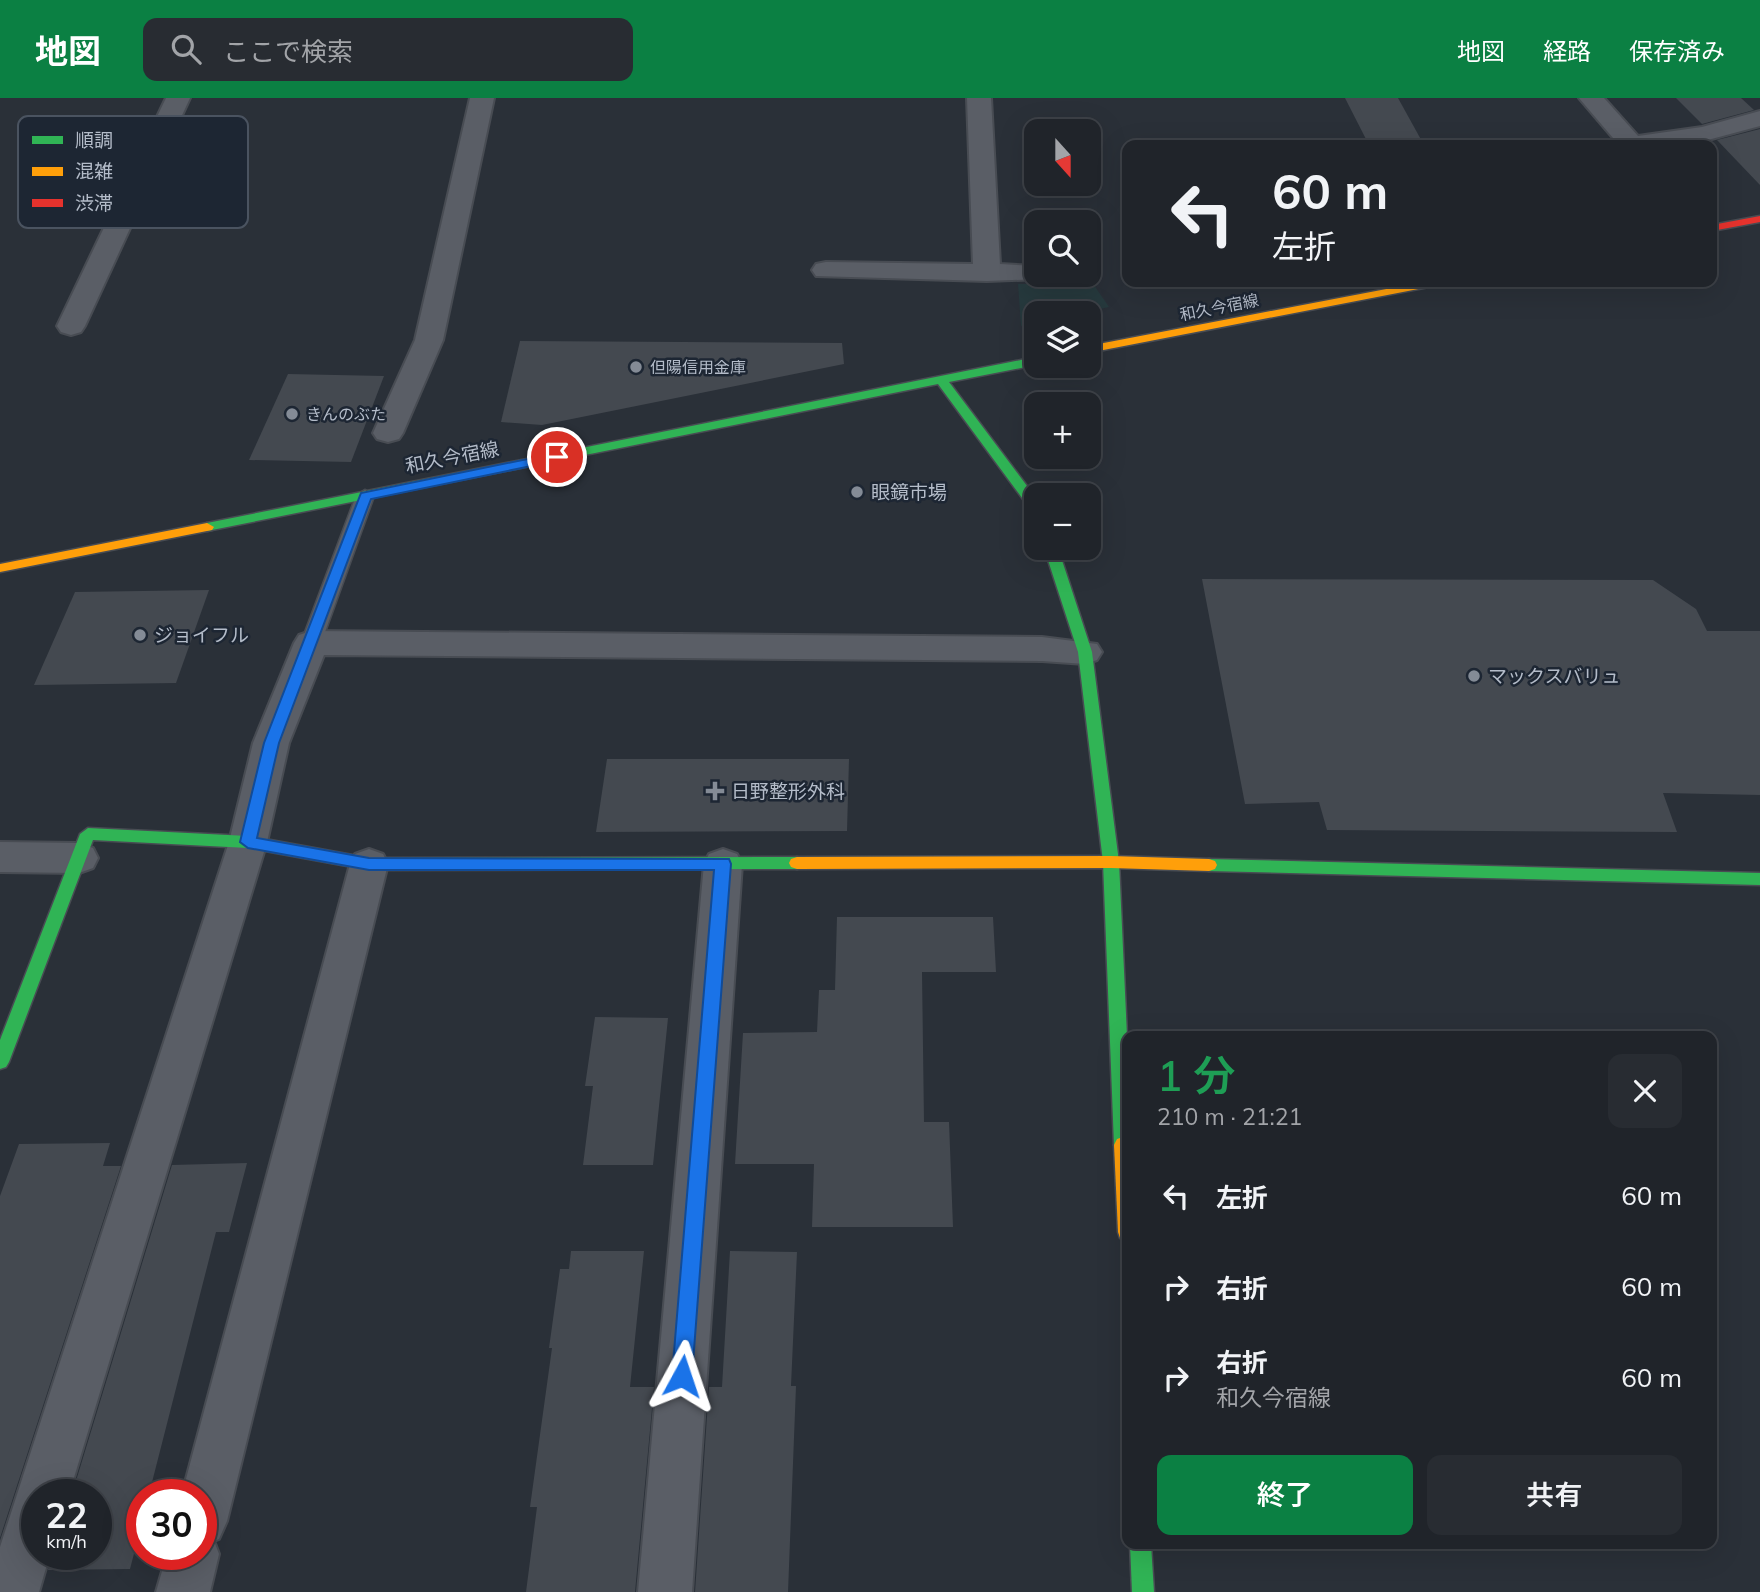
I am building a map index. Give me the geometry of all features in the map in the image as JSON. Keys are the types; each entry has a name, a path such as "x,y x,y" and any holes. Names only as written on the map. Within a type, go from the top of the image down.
{"street":[{"path":"170,116 178,98"},
{"path":"388,433 429,340 482,98"},
{"path":"979,98 987,272"},
{"path":"1591,98 1628,140"},
{"path":"1665,140 1704,134 1760,118"},
{"path":"1717,227 1760,219"},
{"path":"71,326 117,228"},
{"path":"827,270 1024,273"},
{"name":"和久今宿線","path":"1101,347 1413,287"},
{"name":"和久今宿線","path":"0,568 1024,363"},
{"path":"940,380 1024,492"},
{"path":"1055,560 1085,652 1111,862 1122,1116"},
{"path":"48,1479 248,842 271,743 311,643 1042,649 1085,652"},
{"path":"0,1062 88,834 248,842 369,864 1111,862 1760,879"},
{"path":"0,857 79,858"},
{"path":"212,1479 369,864"},
{"path":"665,1592 723,864"},
{"path":"1141,1549 1143,1592"},
{"path":"12,1592 21,1564"},
{"path":"183,1592 189,1570"}],"lane":[{"path":"311,643 365,496"}],"green space":[{"path":"1018,284 1024,284 1024,287 1095,287 1109,307 1101,309 1101,301 1024,301 1024,325 1021,326"}],"building":[{"path":"1345,98 1398,98 1421,140 1366,140"},
{"path":"1676,98 1741,98 1754,110 1702,124"},
{"path":"1760,129 1760,185 1717,140"},
{"path":"520,341 842,343 844,364 542,425 501,422"},
{"path":"288,374 384,376 351,462 249,460"},
{"name":"マックスバリュ","path":"1202,579 1653,580 1696,609 1707,631 1760,631 1760,795 1663,793 1677,832 1327,830 1319,802 1245,804"},
{"path":"209,590 176,683 34,685 75,592"},
{"path":"607,759 849,759 847,831 596,832"},
{"path":"837,917 993,917 996,972 922,972 924,1122 949,1122 953,1227 812,1227 814,1164 735,1164 743,1033 817,1032 819,990 835,990"},
{"path":"595,1017 668,1018 653,1165 583,1165 593,1086 585,1086"},
{"path":"110,1143 103,1166 121,1166 0,1538 0,1196 19,1144"},
{"path":"247,1163 229,1232 216,1232 153,1479 126,1479 126,1569 112,1569 112,1479 77,1479 172,1165"},
{"path":"571,1251 644,1251 630,1387 654,1387 635,1592 526,1592 537,1507 530,1507 552,1348 549,1348 560,1269 569,1269"},
{"path":"730,1251 797,1252 791,1386 796,1386 788,1592 695,1592 709,1387 722,1387"}],"traffic: fast":[{"path":"207,527 1024,363"},
{"path":"940,379 1024,491"},
{"path":"1055,560 1085,652 1111,862 1122,1121"},
{"path":"0,1062 88,834 248,842 369,864 797,863"},
{"path":"1209,865 1760,879"},
{"path":"1141,1549 1143,1592"}],"traffic: slow":[{"path":"1101,347 1413,287"},
{"path":"0,568 207,527"},
{"path":"797,863 1111,862 1209,865"}],"traffic: jam":[{"path":"1717,227 1760,219"}],"place":[{"name":"但陽信用金庫","path":"636,367"},
{"name":"きんのぶた","path":"292,414"},
{"name":"眼鏡市場","path":"857,492"},
{"name":"ジョイフル","path":"140,635"},
{"name":"マックスバリュ","path":"1474,676"},
{"name":"日野整形外科","path":"715,791"}],"route":[{"path":"557,457 365,496 271,743 248,842 369,864 723,864 682,1376"}]}
